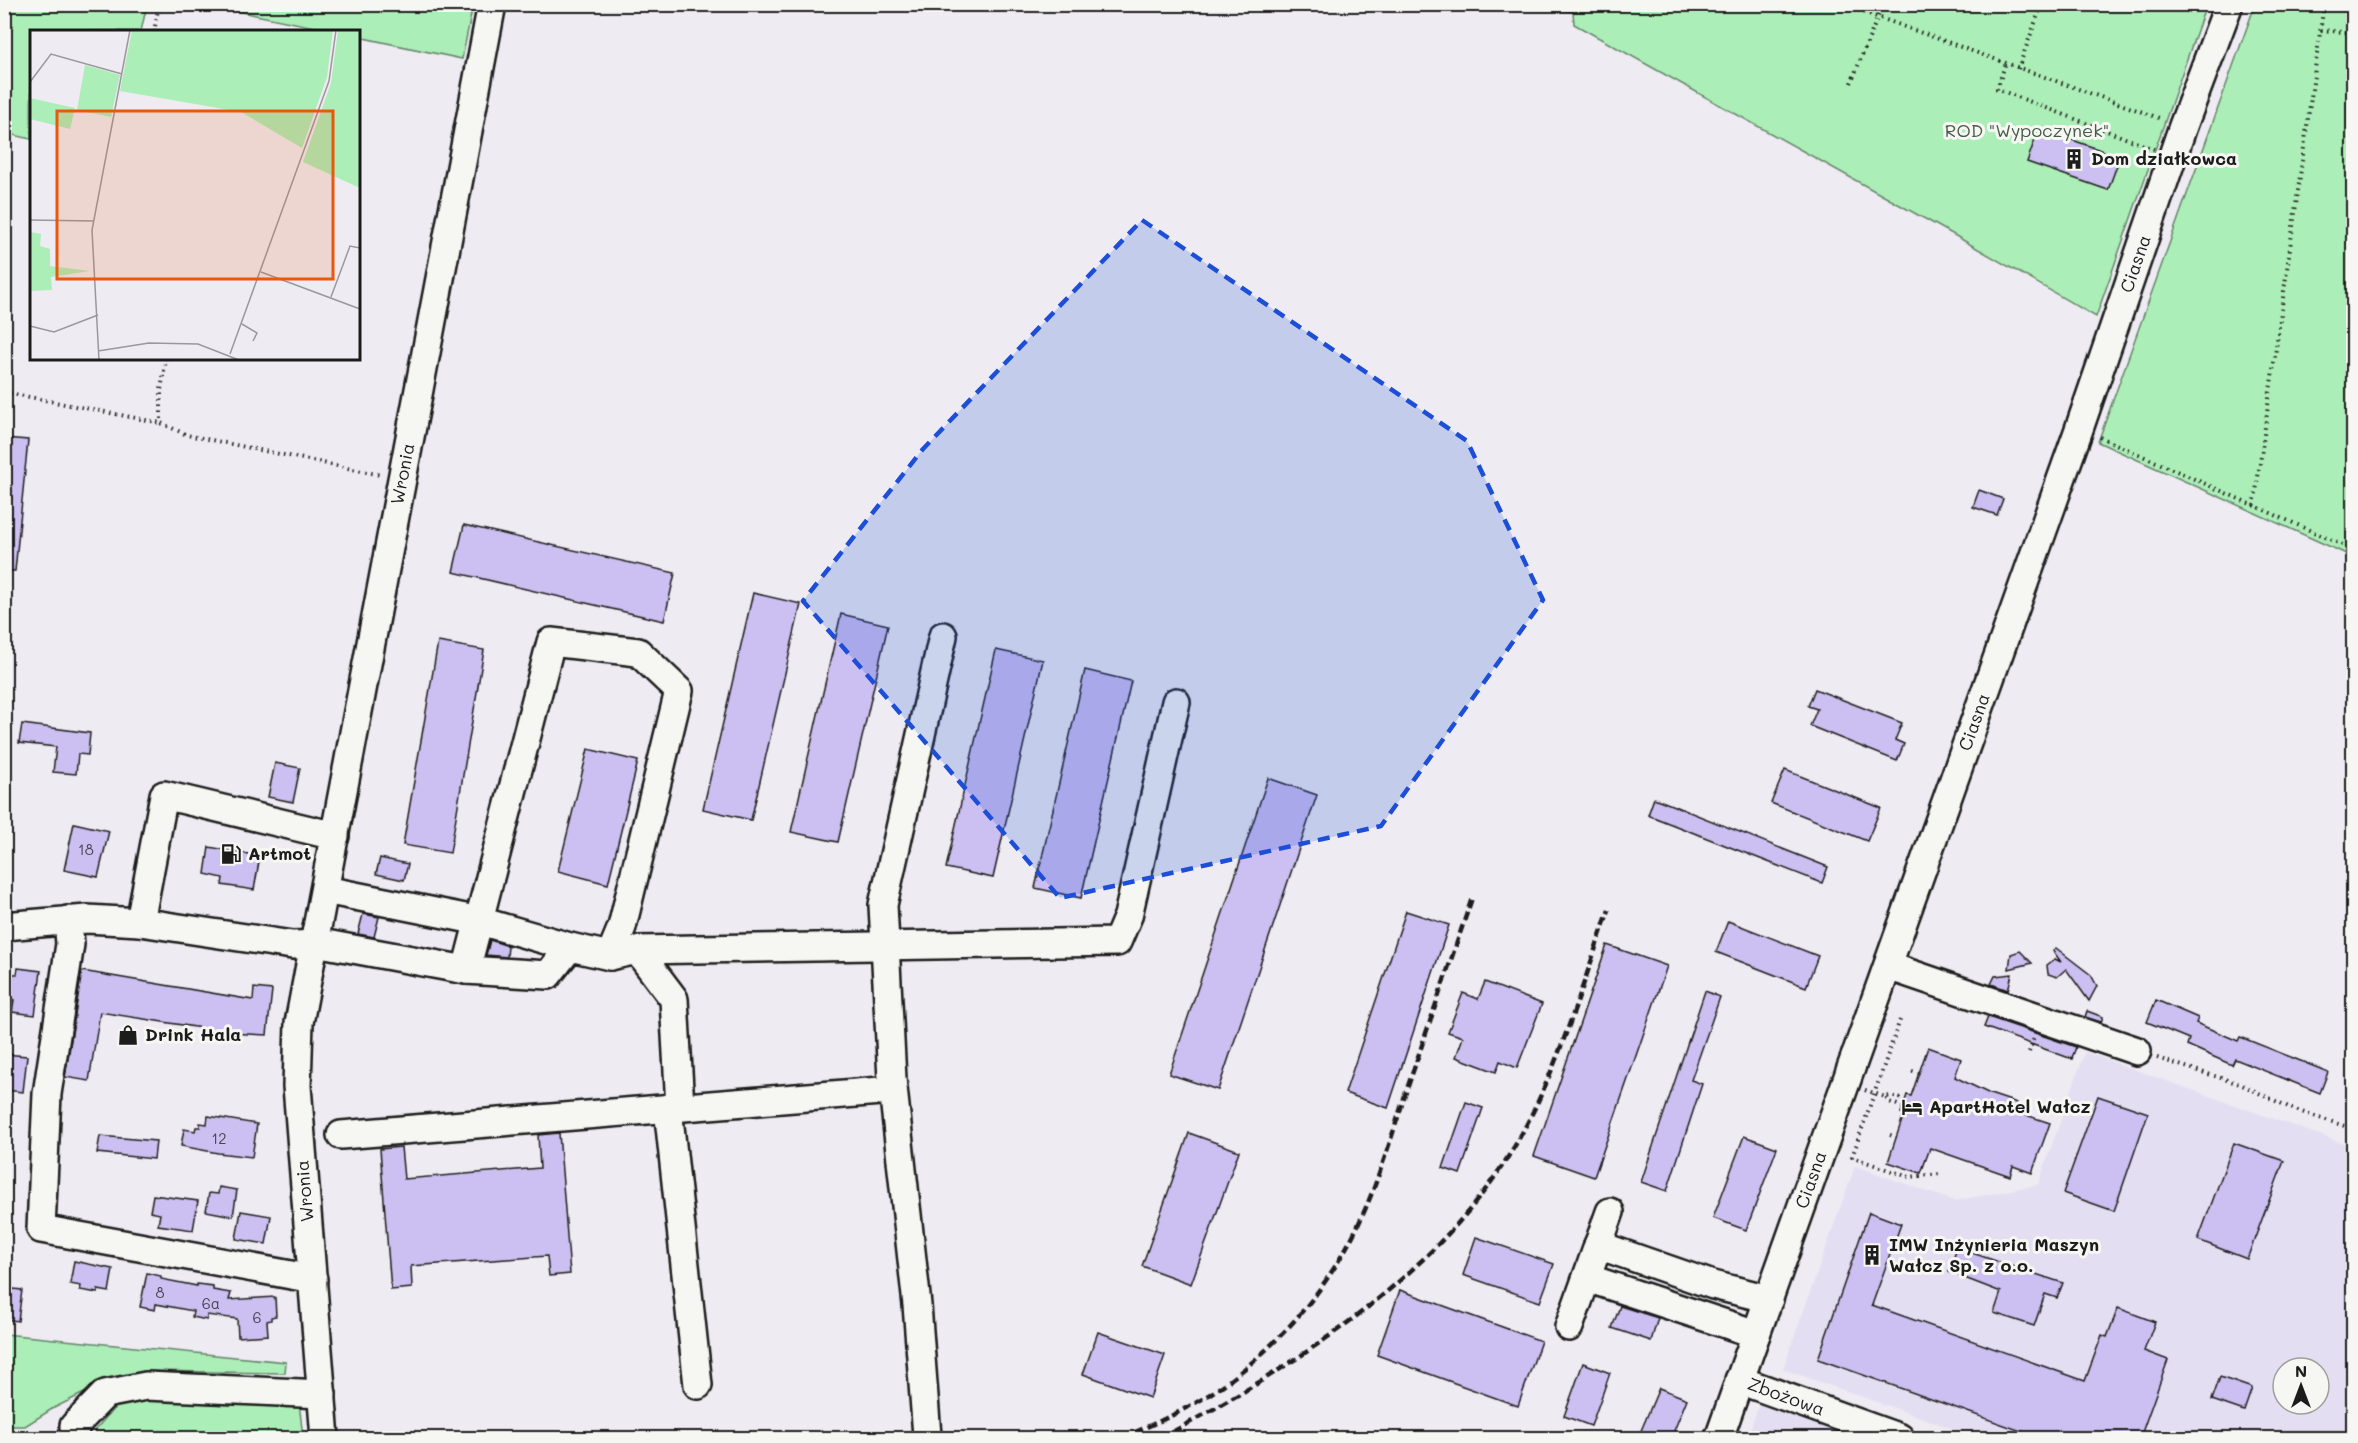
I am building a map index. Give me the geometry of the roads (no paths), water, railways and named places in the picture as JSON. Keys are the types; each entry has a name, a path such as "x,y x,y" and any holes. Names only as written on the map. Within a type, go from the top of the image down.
{"street":[{"name":"Wronia","path":"325,1438 297,1086 299,1023 492,4"},
{"name":"Ciasna","path":"1719,1438 1888,966 2089,434 2183,126 2229,4"},
{"path":"925,1438 927,1436 917,1305 893,1090 883,905 943,636"},
{"path":"466,970 551,642 638,652 679,691 622,927 610,956"},
{"path":"325,890 480,921 610,956 637,950 1116,942 1128,916 1176,702"},
{"path":"140,922 164,795 335,836"},
{"path":"68,920 70,944 47,1094 41,1229 313,1279"},
{"path":"4,926 68,920 140,922 292,945 337,946 466,970 548,975 570,947"},
{"path":"637,950 674,999 674,1107 698,1385"},
{"path":"1888,966 2137,1051"},
{"path":"341,1135 893,1090"},
{"path":"1569,1327 1610,1212"},
{"path":"1598,1245 1713,1285 1769,1299"},
{"path":"1587,1278 1756,1334"},
{"name":"Zbożowa","path":"1739,1380 1900,1438"},
{"path":"75,1438 74,1426 105,1394 146,1386 322,1394"}],"railway":[{"path":"1122,1438 1207,1396 1256,1359 1299,1315 1336,1266 1364,1212 1376,1182 1472,898"},
{"path":"1161,1438 1262,1380 1312,1348 1406,1275 1448,1234 1485,1190 1532,1115 1557,1058 1609,910"}],"place":[{"name":"Dom działkowca","path":"2074,159"},
{"name":"Artmot","path":"231,854"},
{"name":"Drink Hala","path":"128,1035"},
{"name":"ApartHotel Wałcz","path":"1912,1107"},
{"name":"IMW Inżynieria Maszyn Wałcz Sp. z o.o.","path":"1872,1255"}],"park label":[{"name":"ROD \"Wypoczynek\"","path":"2027,131"}]}
